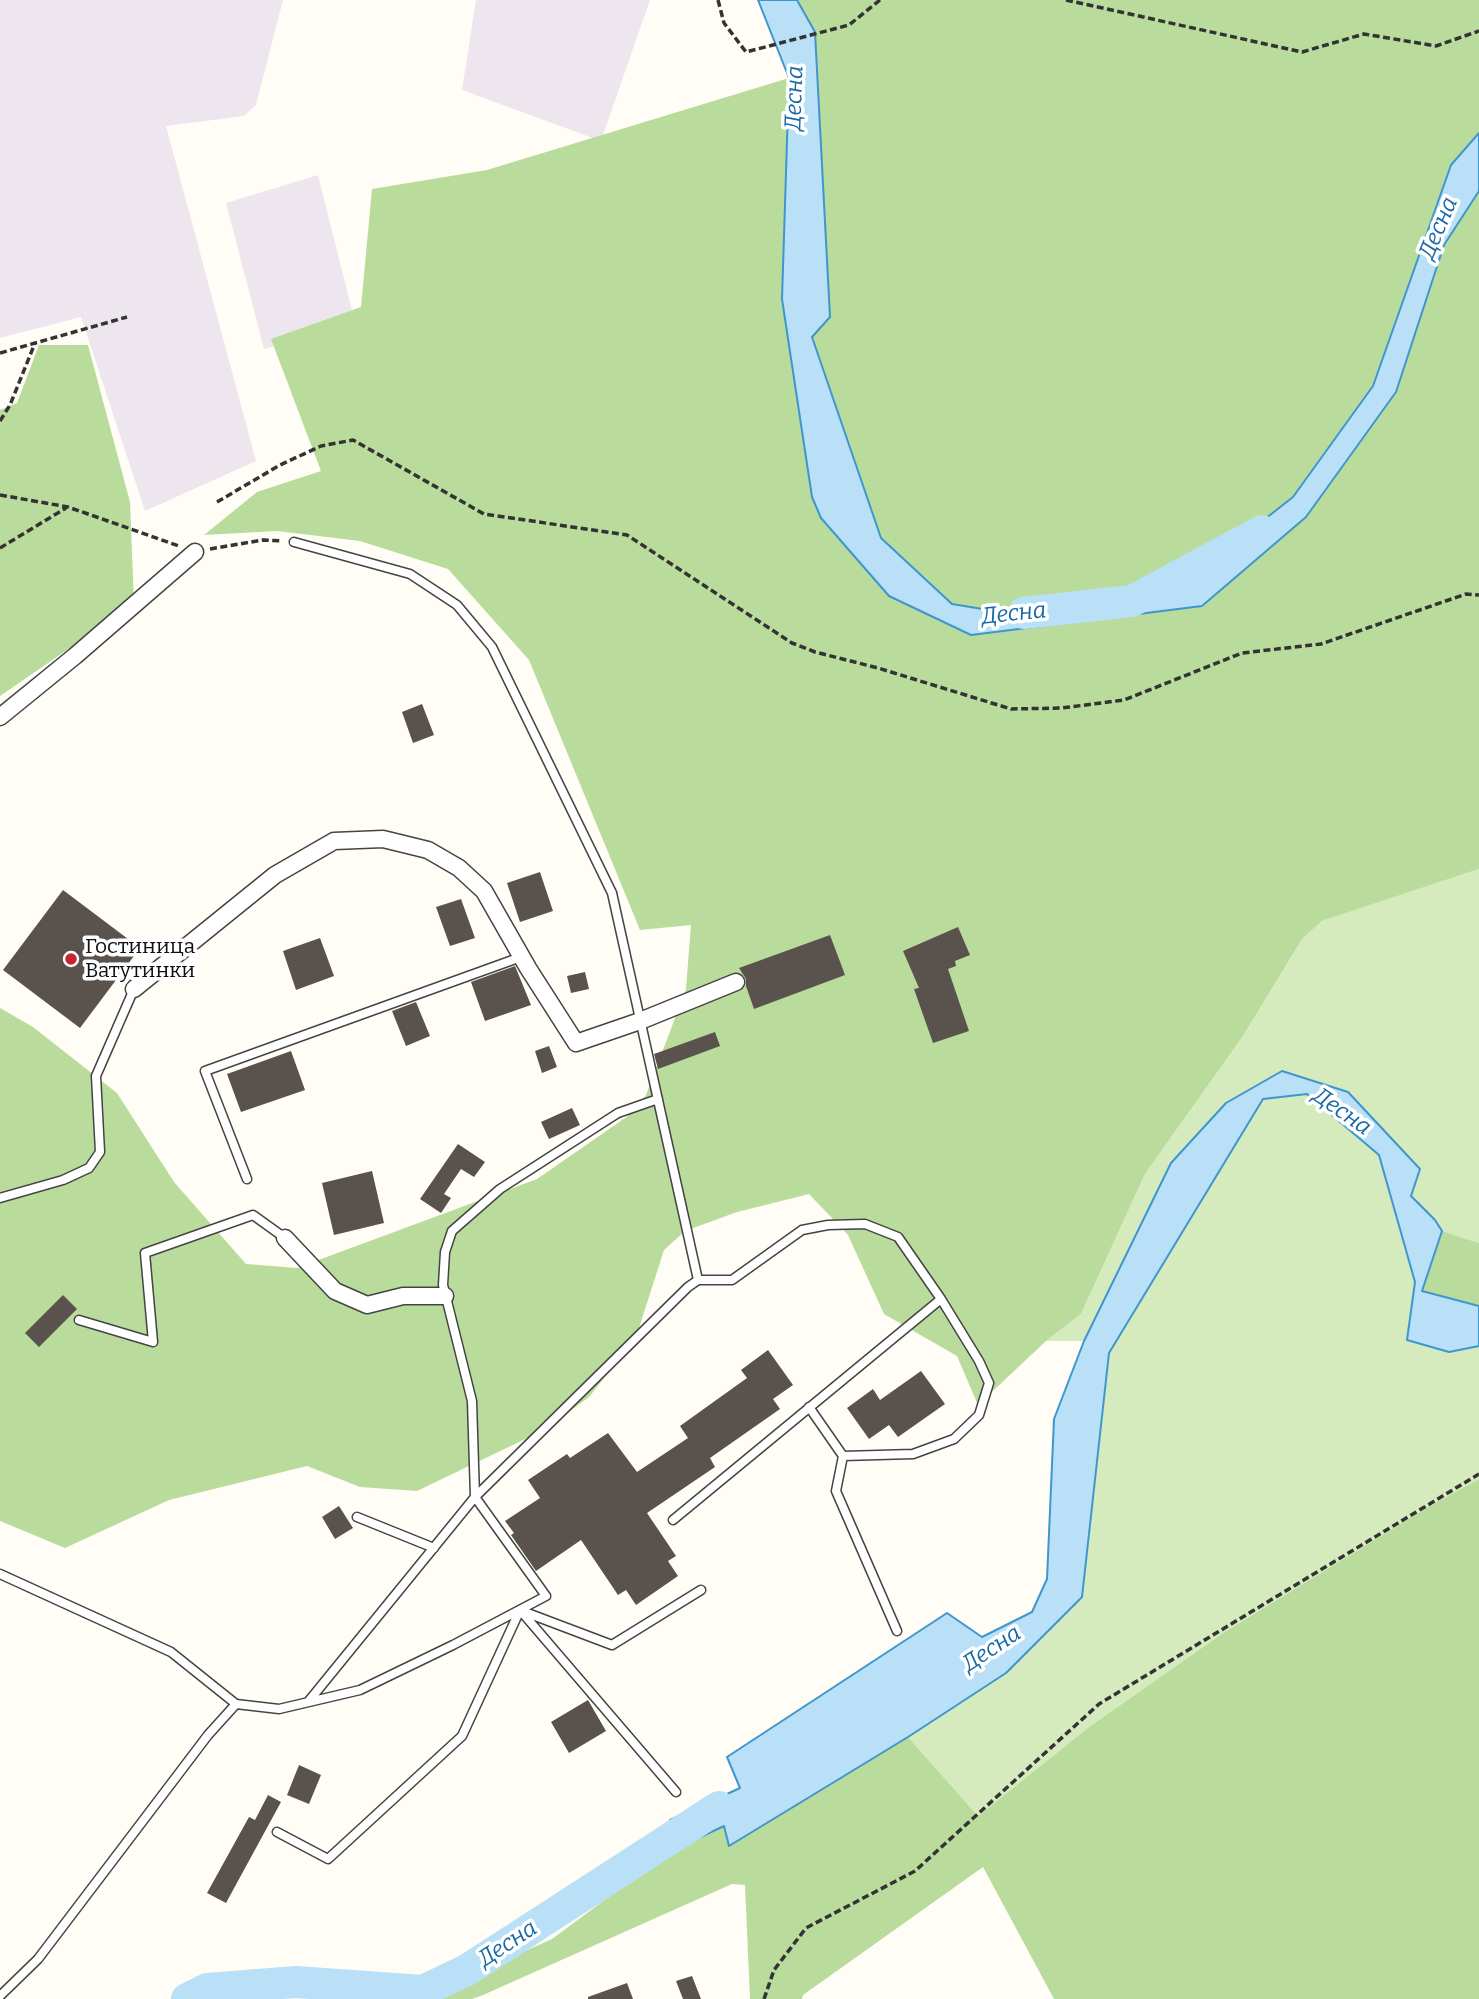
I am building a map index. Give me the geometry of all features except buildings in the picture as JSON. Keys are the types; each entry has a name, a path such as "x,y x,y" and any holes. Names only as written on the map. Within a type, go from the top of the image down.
{"street":[{"path":"0,717 195,552"},
{"path":"134,989 275,874 334,841 383,839 428,850 459,869 484,891 521,957 576,1043 640,1021 736,982"},
{"path":"285,1238 335,1291 367,1305 403,1296 446,1296"}],"lane":[{"path":"294,542 410,574 457,605 492,647 612,892 698,1280"},
{"path":"247,1180 205,1071 521,957"},
{"path":"0,1198 64,1180 89,1168 100,1153 96,1076 134,989"},
{"path":"0,1574 171,1652 236,1704 279,1709 360,1690 546,1596 475,1497 472,1401 443,1285 445,1252 452,1231 511,1182 618,1113 657,1099"},
{"path":"79,1320 153,1342 145,1253 253,1215 285,1238"},
{"path":"307,1702 475,1497 688,1287 698,1280 732,1280 802,1230 828,1225 865,1224 898,1237 941,1299 979,1361 989,1383 979,1415 954,1439 913,1454 843,1455"},
{"path":"673,1520 941,1299"},
{"path":"809,1407 843,1455 836,1491 897,1630"},
{"path":"357,1517 434,1548"},
{"path":"520,1610 612,1645 701,1590"},
{"path":"520,1610 676,1792"},
{"path":"277,1832 328,1859 463,1736 520,1610"},
{"path":"0,1996 38,1959 208,1735 236,1704"}],"path":[{"path":"718,0 724,23 746,51 849,25 880,0"},
{"path":"1066,0 1302,51 1364,34 1436,46 1479,32"},
{"path":"0,353 127,317"},
{"path":"0,421 10,405 35,343"},
{"path":"217,502 280,465 321,446 353,440 484,513 627,535 792,643 1011,709 1062,708 1124,700 1242,653 1321,644 1466,594 1479,595"},
{"path":"0,495 68,507 195,552 263,540 294,542"},
{"path":"0,548 68,507"},
{"path":"764,1999 774,1970 806,1928 915,1871 1099,1704 1479,1474"}],"shaded area":[{"path":"0,0 283,0 256,105 244,116 166,126 256,461 145,511 81,317 0,338"},
{"path":"476,0 650,0 601,141 462,90"},
{"path":"318,175 355,322 264,349 226,203"}],"green space":[{"path":"797,0 1479,0 1479,133 1451,165 1373,386 1293,497 1191,577 1118,605 1001,612 952,605 881,538 812,337 830,316 815,32"},
{"path":"789,78 782,299 812,497 971,635 1202,606 1396,392 1444,245 1479,191 1479,869 1322,921 1302,939 1243,1036 1145,1174 1081,1314 1046,1341 978,1405 957,1356 884,1314 848,1235 809,1194 737,1212 685,1231 664,1250 639,1328 624,1353 589,1397 544,1430 417,1491 360,1487 307,1466 169,1500 65,1548 0,1521 0,1008 33,1027 117,1093 174,1182 246,1264 297,1268 537,1179 628,1116 646,1095 686,989 691,925 640,930 529,660 448,569 360,541 277,531 204,535 257,492 321,471 271,339 361,307 372,189 487,170"},
{"path":"39,345 88,345 130,502 134,604 0,696 0,410 17,403"},
{"path":"1479,869 1479,1243 1442,1231 1435,1220 1410,1196 1420,1169 1282,1071 1171,1163 1084,1341 1046,1341 1081,1314 1145,1174 1243,1036 1302,939 1322,921"},
{"path":"1307,1094 1379,1155 1415,1282 1407,1340 1449,1352 1479,1346 1479,1479 1428,1507 1223,1633 1089,1727 978,1816 908,1737 1006,1673 1082,1597 1109,1353 1263,1099"},
{"path":"1442,1231 1479,1243 1479,1306 1421,1292"},
{"path":"1479,1479 1479,1999 1054,1999 983,1867 803,1995 802,1999 750,1999 745,1885 732,1884 483,1995 472,1999 431,1999 496,1964 552,1939 664,1856 724,1826 729,1846 908,1737 978,1816 1089,1727 1223,1633 1428,1507"}],"water":[{"path":"758,0 797,0 815,32 830,317 812,337 881,538 952,604 1001,612 1118,605 1191,577 1293,497 1373,386 1451,165 1479,133 1479,191 1444,245 1396,392 1306,517 1202,606 971,635 889,596 821,518 812,497 782,299 789,78"},
{"path":"1282,1071 1348,1092 1420,1169 1411,1196 1442,1231 1422,1291 1479,1306 1479,1346 1449,1352 1407,1340 1415,1282 1379,1155 1307,1094 1263,1099 1109,1353 1082,1597 1006,1673 908,1737 729,1846 724,1826 696,1839 670,1820 740,1788 727,1757 947,1613 982,1637 1032,1612 1047,1579 1054,1419 1084,1341 1171,1163 1226,1103"}],"waterway":[{"name":"Десна","path":"1024,613 1132,601 1262,531"},
{"name":"Десна","path":"187,1999 207,1989 296,1982 423,1991 467,1970 719,1807"}],"place":[{"name":"Гостиница Ватутинки","path":"71,959"}]}
